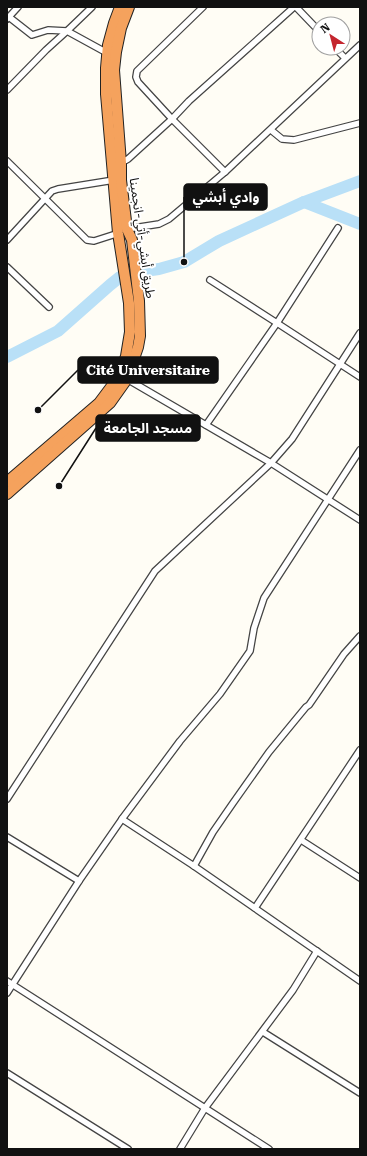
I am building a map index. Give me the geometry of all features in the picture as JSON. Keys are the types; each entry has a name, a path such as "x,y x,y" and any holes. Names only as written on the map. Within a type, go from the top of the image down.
{"highway":[{"path":"111,55 108,45 120,7"},
{"path":"9,487 99,403 120,375 124,366 134,316 134,302 122,235 117,164 106,94 111,55 129,7"},
{"name":"طريق أبشي-أتي-انجمينا","path":"122,235 132,240 134,302"},
{"name":"طريق أبشي-أتي-انجمينا","path":"9,487 110,403 127,379 138,347 134,316"}],"street":[{"path":"18,7 8,18 32,35 48,30 67,32 111,55"},
{"path":"7,90 46,50 92,7"},
{"path":"203,7 138,71 136,76 138,82 172,119 225,172"},
{"path":"117,164 128,159 172,119 189,101 295,7 311,23"},
{"path":"7,161 86,240 94,241 122,235 159,224 169,220 225,172 360,45"},
{"path":"271,130 282,139 294,140 360,123"},
{"path":"7,240 52,192 58,189 117,180"},
{"path":"206,426 277,323 338,228"},
{"path":"7,267 49,307"},
{"path":"210,280 360,377"},
{"path":"7,799 155,571 271,463 292,439 360,333"},
{"path":"127,379 271,463 360,520"},
{"path":"7,993 10,983 122,819 180,741 220,694 250,651 254,628 264,598 360,450"},
{"path":"194,866 214,832 269,752 309,705 344,654 360,636"},
{"path":"255,908 360,750"},
{"path":"122,819 194,866 360,981"},
{"path":"7,837 79,881"},
{"path":"301,840 360,878"},
{"path":"180,1149 205,1108 293,990 317,950"},
{"path":"10,983 269,1149"},
{"path":"263,1032 360,1093"},
{"path":"7,1073 128,1149"}],"waterway":[{"path":"7,357 58,331 120,277 130,273 159,269 184,262 219,241 304,202 360,181"},
{"path":"304,202 360,224"}],"place":[{"name":"وادي أبشي","path":"184,262"},
{"name":"Cité Universitaire","path":"38,410"},
{"name":"مسجد الجامعة","path":"59,486"}]}
